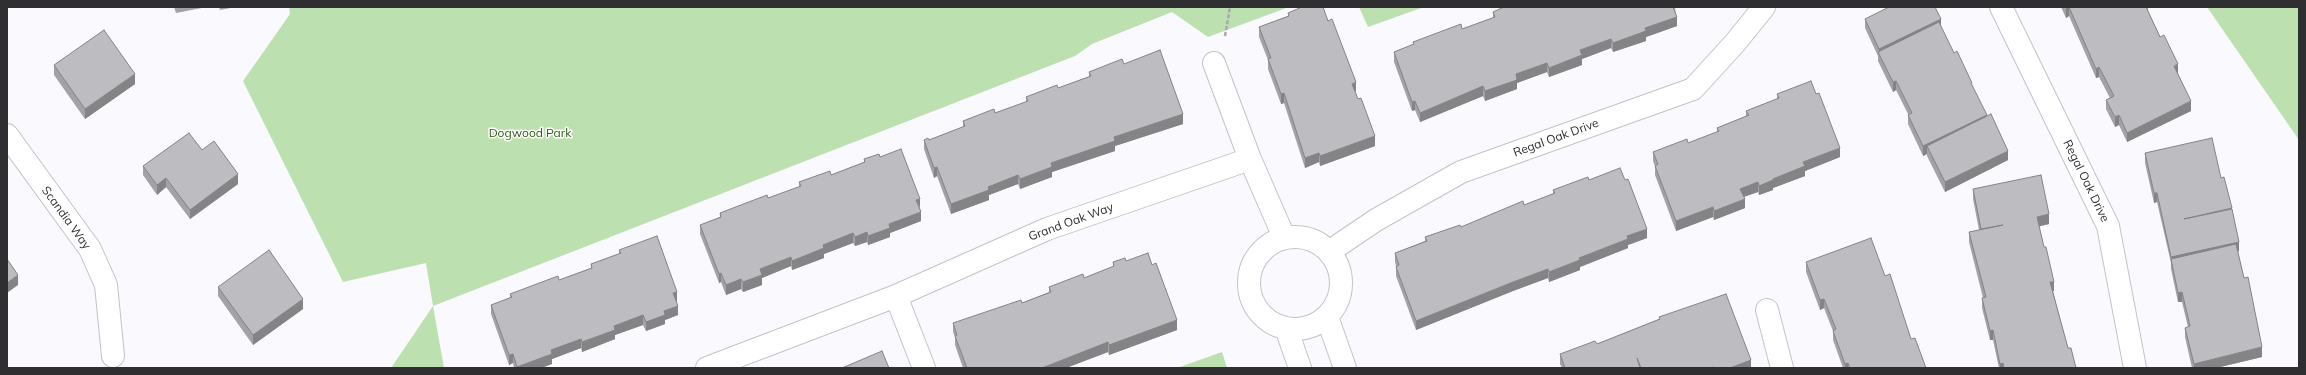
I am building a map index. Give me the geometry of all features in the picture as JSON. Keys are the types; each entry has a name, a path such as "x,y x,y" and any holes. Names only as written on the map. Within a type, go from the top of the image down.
{"street":[{"name":"Regal Oak Drive","path":"1330,251 1376,220 1461,172 1693,89 1735,43 1764,7"},
{"name":"Regal Oak Drive","path":"2001,7 2108,226 2135,368"},
{"path":"1214,63 1250,159 1284,237"},
{"name":"Scandia Way","path":"7,136 90,249 106,285 113,356"},
{"name":"Grand Oak Way","path":"707,368 896,296 1047,229 1250,159"},
{"path":"1284,237 1307,238 1317,241 1330,251 1341,272 1342,287 1338,303 1327,317 1314,326 1303,329 1286,328 1267,320 1259,313 1251,298 1248,282 1254,262 1269,244 1284,237"},
{"path":"896,296 924,368"},
{"path":"1767,310 1782,368"},
{"path":"1327,317 1345,368"},
{"path":"1286,328 1300,368"}],"green space":[{"name":"Dogwood Park","path":"289,7 1289,7 1208,37 1172,12 1092,44 1075,56 433,306 426,263 343,282 243,81 290,14"},
{"path":"1359,7 1424,7 1368,27"},
{"path":"2207,7 2299,7 2299,140"},
{"path":"433,306 444,368 391,368"},
{"path":"1222,352 1227,368 1177,368"}],"building":[{"path":"1302,7 1323,7 1328,21 1332,19 1356,82 1352,84 1358,99 1361,98 1375,136 1320,156 1319,153 1305,158 1284,93 1281,94 1268,59 1271,58 1259,27 1289,16 1288,13"},
{"path":"1504,7 1673,7 1677,17 1645,28 1646,31 1613,43 1611,39 1580,50 1582,55 1549,68 1547,63 1516,74 1517,80 1485,91 1483,86 1420,113 1415,101 1412,102 1394,52 1414,44 1413,42 1461,24 1462,29 1495,17 1493,12"},
{"path":"1889,7 1935,7 1941,19 1879,49 1865,19"},
{"path":"2069,7 2146,7 2160,37 2164,35 2178,64 2174,66 2191,101 2127,133 2119,115 2115,117 2106,100 2114,96 2099,67 2096,69"},
{"path":"1939,22 1954,53 1957,51 1987,115 1923,146 1908,115 1912,113 1896,81 1893,82 1878,52"},
{"path":"104,30 135,74 85,109 54,65"},
{"path":"1160,50 1183,114 1114,137 1115,141 1051,163 1052,167 1020,179 1018,175 988,187 989,190 951,204 937,167 934,168 924,140 928,138 929,140 965,126 963,121 994,109 995,113 1028,101 1026,97 1057,85 1058,88 1091,76 1089,72 1122,59 1124,64"},
{"path":"1811,81 1816,94 1819,93 1840,148 1803,162 1805,166 1759,186 1758,182 1740,189 1745,199 1714,211 1713,207 1676,221 1655,166 1658,164 1653,152 1687,139 1688,143 1719,131 1717,128 1749,115 1746,111 1779,98 1777,94"},
{"path":"1991,114 2008,151 1945,182 1927,146"},
{"path":"189,133 202,150 214,141 238,174 190,210 166,178 157,185 143,166"},
{"path":"2212,138 2221,178 2224,177 2232,208 2184,219 2232,209 2239,242 2171,257 2157,193 2154,193 2145,153"},
{"path":"901,149 920,199 916,200 921,212 889,224 890,228 868,236 867,232 855,237 853,233 823,245 824,248 792,261 791,257 760,269 762,275 743,282 741,279 726,285 721,273 719,274 700,225 721,217 720,213 767,195 768,198 801,186 799,182 830,171 831,175 865,162 864,159 879,154 880,157"},
{"path":"1620,168 1625,180 1628,179 1647,229 1627,236 1628,239 1579,258 1580,260 1549,272 1548,269 1513,282 1416,321 1396,267 1399,265 1395,253 1427,241 1425,237 1460,225 1461,227 1523,201 1524,205 1555,193 1553,190 1588,177 1589,180"},
{"path":"2041,175 2049,214 2037,217 2054,282 2050,282 2068,348 2071,348 2076,368 2004,368 2003,363 2000,364 1993,330 1990,331 1982,298 1986,297 1969,232 2003,225 1981,229 1973,189"},
{"path":"657,236 677,292 673,293 678,306 664,311 665,315 646,322 643,315 614,326 615,330 582,342 581,339 551,350 552,354 517,367 513,354 509,355 491,305 512,297 510,294 558,276 559,280 592,268 591,264 621,253 619,250"},
{"path":"1871,238 1885,276 1890,274 1911,339 1915,338 1926,368 1850,368 1848,363 1845,364 1833,331 1836,329 1824,299 1820,300 1806,262"},
{"path":"2236,244 2244,278 2248,277 2262,347 2194,364 2185,328 2190,326 2182,292 2178,293 2171,259"},
{"path":"269,250 303,299 253,335 218,287"},
{"path":"1148,253 1152,265 1156,263 1177,320 1109,345 1108,342 1042,368 967,368 955,336 957,335 953,323 1021,300 1022,303 1051,292 1049,287 1083,274 1084,278 1114,266 1113,262 1125,258 1126,261"},
{"path":"7,259 18,275 7,283"},
{"path":"1726,294 1751,360 1730,368 1641,368 1637,358 1640,368 1565,368 1560,354 1595,341 1597,344 1660,319 1659,317"},
{"path":"882,351 889,368 842,368"}]}
